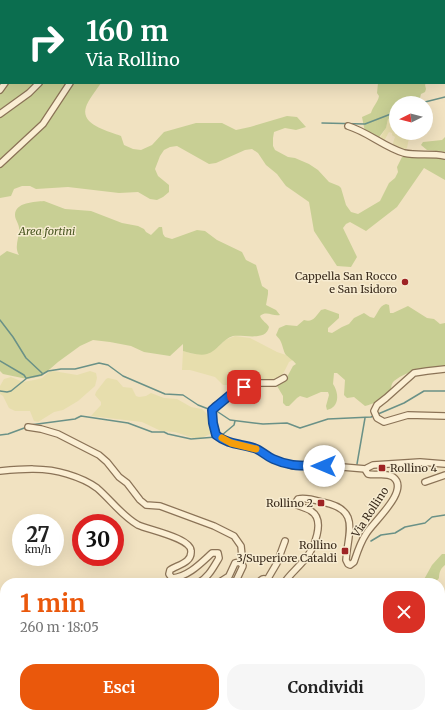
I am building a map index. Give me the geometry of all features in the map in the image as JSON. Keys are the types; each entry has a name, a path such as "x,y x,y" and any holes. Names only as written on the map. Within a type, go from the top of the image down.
{"street":[{"path":"0,114 25,97 38,84"},
{"path":"0,164 42,124 69,84"},
{"path":"348,126 358,129 386,146 404,153 445,156"},
{"path":"445,369 427,370 414,373 377,405 374,411 377,418 384,422 408,415 445,416"},
{"name":"Via Rollino","path":"284,378 275,383 260,383 238,390 216,406 212,410 216,435 231,443 255,448 273,459 293,466 319,465 366,469 373,465 420,462 445,464"},
{"path":"28,427 58,434 99,456 107,462 119,477 127,483 140,500 146,504 160,506 214,526 234,536 241,546 242,556 240,562 242,566 238,578"},
{"path":"0,471 34,469 52,470 74,476 93,486 133,521 143,527 163,533 189,545 191,550 189,558 180,566 170,570 169,574 172,578 189,572 212,553 216,552 219,557 205,578"},
{"name":"Via Rollino","path":"287,578 305,559 311,549 319,524 318,518 311,510 297,505 296,501 299,498 332,504 344,511 349,520 350,530 346,562 349,565 354,562 367,532 391,503 398,486 397,481 390,476 368,474 366,469"},
{"path":"425,482 445,475"},
{"path":"269,578 278,563 285,541"},
{"path":"226,578 229,576 235,563 240,562"}],"shaded area":[{"path":"388,119 389,132 384,141 380,138 386,128"},
{"path":"394,140 409,140 407,148 404,150 392,146"},
{"path":"235,336 250,338 286,355 293,360 289,362 280,377 254,381 251,379 244,382 237,381 227,385 223,385 215,377 190,370 182,370 183,351 193,354 217,348 225,340"},
{"path":"53,371 77,375 90,371 96,373 97,378 95,386 78,401 63,410 54,412 38,422 34,421 30,411 15,411 9,408 3,396 0,394 0,386 4,379 11,377 23,382 42,378 49,372"},
{"path":"108,378 117,380 123,387 132,388 136,396 139,397 146,396 151,393 164,398 177,399 191,407 202,409 209,416 212,433 196,439 175,432 161,431 142,422 91,416 101,405 101,402 95,395 96,392"}],"green space":[{"path":"0,84 100,84 87,104 85,113 87,118 96,126 121,136 124,145 133,149 141,150 152,145 164,132 196,123 222,123 236,130 287,116 297,117 306,127 296,130 285,128 274,132 273,146 275,150 288,157 295,158 309,164 318,170 329,182 339,186 346,205 351,212 358,214 380,201 389,183 395,178 398,172 397,167 402,157 430,156 445,159 445,180 424,168 397,207 366,231 350,222 346,224 343,228 357,257 351,267 337,266 314,231 309,202 286,186 277,174 266,165 258,153 252,149 245,150 216,163 209,164 177,146 164,150 155,169 158,176 169,185 169,192 157,200 150,199 138,192 119,193 68,187 36,189 30,186 22,186 14,189 11,196 0,198"},
{"path":"378,84 426,84 425,92 420,96 389,96 389,119 386,128 377,140 365,132 362,117 371,113 379,96 377,93"},
{"path":"445,137 445,152 427,150 421,145 423,142 442,140"},
{"name":"Area fortini","path":"44,201 65,209 91,211 122,223 138,226 151,235 159,227 162,227 165,237 172,239 197,230 205,231 217,240 242,252 246,260 256,265 262,286 268,290 266,305 276,310 280,315 263,314 260,316 269,327 267,332 264,334 259,336 233,336 211,352 204,355 183,351 183,344 170,356 144,352 131,346 93,340 80,346 42,376 27,379 3,374 0,371 0,256 7,251 19,255 17,246 19,228 15,215 18,207 31,202"},
{"path":"386,304 389,305 390,313 408,306 427,318 434,319 440,324 445,323 445,367 425,369 406,374 394,381 390,393 385,398 365,406 354,397 347,398 344,395 345,380 337,373 334,373 333,384 337,399 334,406 331,408 327,410 326,406 329,395 328,392 321,392 307,398 300,396 289,406 286,406 283,403 283,396 277,386 286,379 293,366 296,364 284,352 280,339 276,335 279,328 286,325 297,326 304,320 310,321 316,317 321,310 325,309 339,314 339,318 328,328 328,332 332,333 349,324 354,318 364,313 374,318 380,308"},
{"path":"442,554 445,554 445,565 440,570 439,578 425,578 432,565"}],"waterway":[{"path":"433,100 445,97"},
{"path":"322,123 365,124 389,115"},
{"path":"0,320 26,358 42,373"},
{"path":"0,361 24,375 26,378"},
{"path":"0,391 11,391 27,378 41,375 48,371 75,369 99,363 108,365 123,376 165,394 183,395 198,405 211,410"},
{"path":"215,410 230,420 263,424 287,423 300,428 328,419 371,417 404,403 424,391 445,391"},
{"path":"30,425 75,419 81,416 128,423 152,432 164,432 191,439 216,437"},
{"path":"357,464 365,418"},
{"path":"222,435 234,425 235,421"},
{"path":"0,435 8,434 27,427"},
{"path":"371,541 381,535 395,533 405,527 425,523 432,517 445,515"}],"slow traffic":[{"path":"222,438 231,443 256,449"}],"place":[{"name":"Cappella San Rocco e San Isidoro","path":"405,282"},
{"name":"Rollino 4","path":"382,468"},
{"name":"Rollino 2","path":"321,503"},
{"name":"Rollino 3/Superiore Cataldi","path":"345,551"}],"route":[{"path":"244,387 236,390 212,410 216,435 231,443 255,448 273,459 293,466 324,466"}]}
